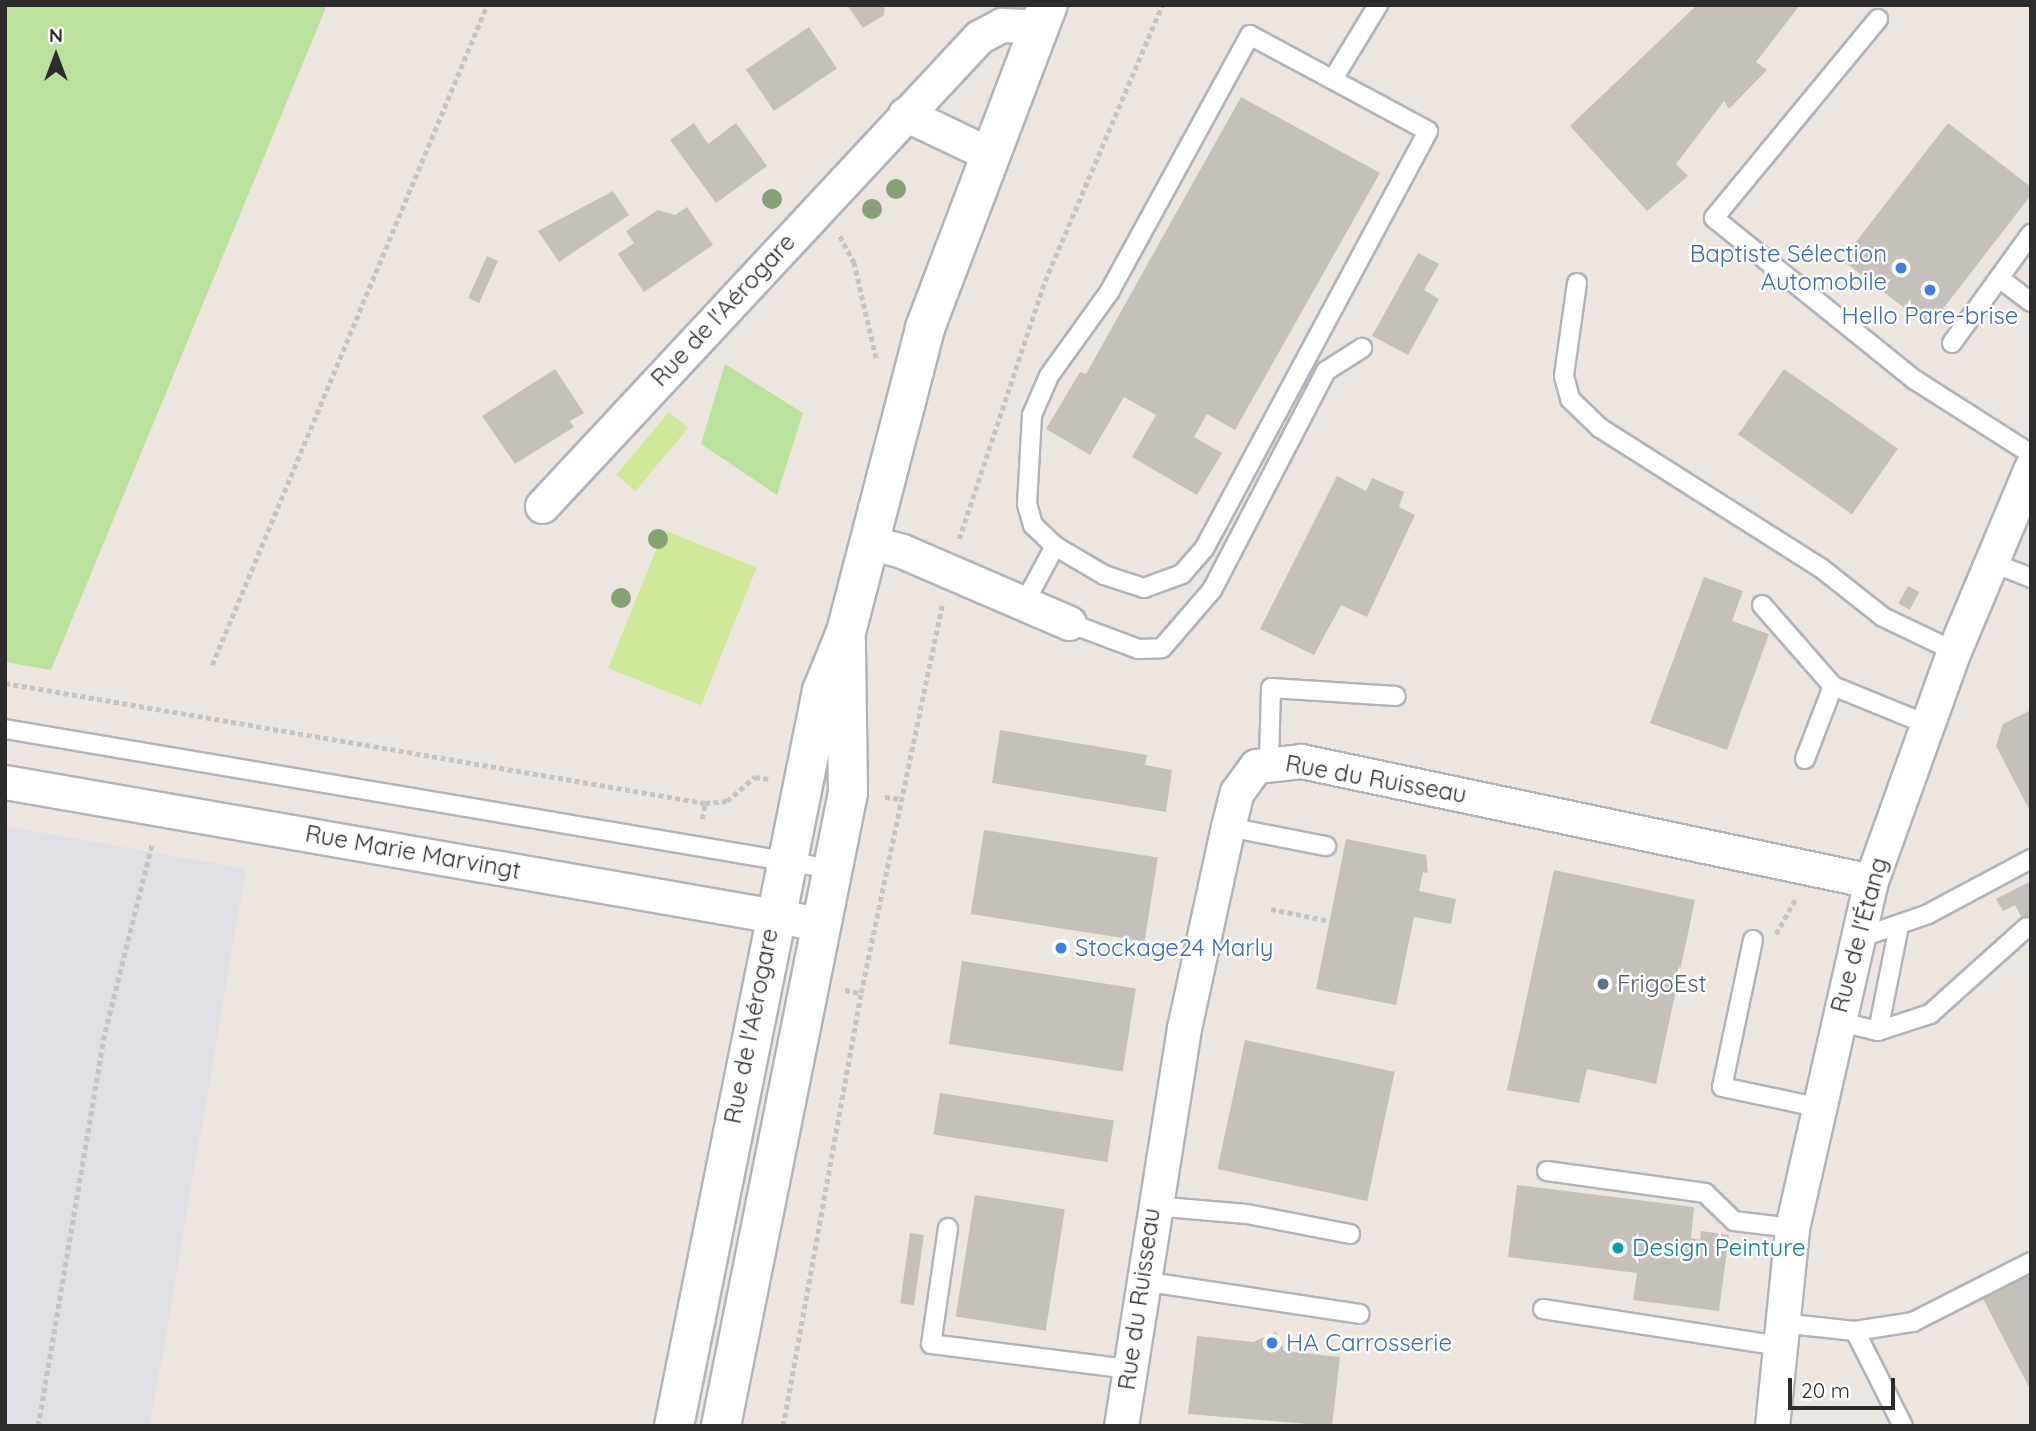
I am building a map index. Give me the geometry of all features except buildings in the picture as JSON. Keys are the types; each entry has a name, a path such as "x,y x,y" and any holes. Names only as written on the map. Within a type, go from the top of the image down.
{"main road":[{"name":"Rue de l'Aérogare","path":"674,1426 773,915 822,691 846,632 908,385 987,153 1044,16"},
{"name":"Rue de l'Aérogare","path":"721,1426 850,770 846,632"}],"street":[{"name":"Rue de l'Aérogare","path":"541,506 979,37 1002,25 1044,16"},
{"path":"905,114 939,136 987,153"},
{"name":"Rue de l'Étang","path":"1772,1426 1792,1228 1836,1021 1871,881 1954,651 2031,468"},
{"path":"867,542 951,571 1069,623"},
{"name":"Rue du Ruisseau","path":"1121,1426 1153,1206 1227,827 1245,777 1269,761 1301,761 1871,881"},
{"name":"Rue Marie Marvingt","path":"5,782 821,924"}],"lane":[{"path":"1333,79 1378,5"},
{"path":"1878,19 1714,218 1915,380 2031,454"},
{"path":"1250,35 1428,131 1204,549 1182,574 1144,588 1104,575 1055,546 1033,525 1027,504 1032,415 1048,376 1110,291 1250,35"},
{"path":"1952,343 2031,234"},
{"path":"1999,278 2031,302"},
{"path":"1577,284 1564,376 1570,399 1600,428 1821,568 1884,617 1954,651"},
{"path":"1069,623 1138,649 1170,640 1212,590 1326,371 1362,348"},
{"path":"1026,602 1055,546"},
{"path":"1991,562 2031,578"},
{"path":"1762,605 1833,686 1926,724"},
{"path":"1804,760 1833,686"},
{"path":"1269,761 1270,688 1396,696"},
{"path":"5,729 832,869"},
{"path":"1227,827 1326,846"},
{"path":"1857,939 1899,926 2031,859"},
{"path":"1878,1031 1899,926"},
{"path":"1836,1021 1878,1031 1930,1014 2026,927"},
{"path":"1752,940 1722,1087 1817,1107"},
{"path":"1546,1171 1705,1193 1734,1221 1792,1228"},
{"path":"1153,1206 1222,1210 1350,1234"},
{"path":"948,1228 931,1344 1128,1369"},
{"path":"1543,1309 1780,1335 1855,1331 1913,1322 2031,1262"},
{"path":"1142,1281 1360,1314"},
{"path":"1855,1331 1903,1426"}],"path":[{"path":"212,665 487,5"},
{"path":"783,1426 861,993 951,571 1045,281 1162,5"},
{"path":"814,212 849,248 878,367 908,385"},
{"path":"5,682 705,803 727,801 755,777 801,784"},
{"path":"38,1426 103,1040 160,809"},
{"path":"1752,940 1782,932 1805,866"},
{"path":"1271,909 1329,921"}],"shaded area":[{"path":"5,826 246,869 150,1426 5,1426"}],"green space":[{"path":"5,5 327,5 51,670 5,662"},
{"path":"725,364 803,413 777,495 701,444"},
{"path":"669,412 688,428 635,491 616,475"},
{"path":"664,530 757,567 701,706 608,668"}],"place":[{"name":"Baptiste Sélection Automobile","path":"1901,268"},
{"name":"Hello Pare-brise","path":"1930,290"},
{"name":"Stockage24 Marly","path":"1061,948"},
{"name":"FrigoEst","path":"1603,984"},
{"name":"Design Peinture","path":"1618,1248"},
{"name":"HA Carrosserie","path":"1272,1343"}]}
